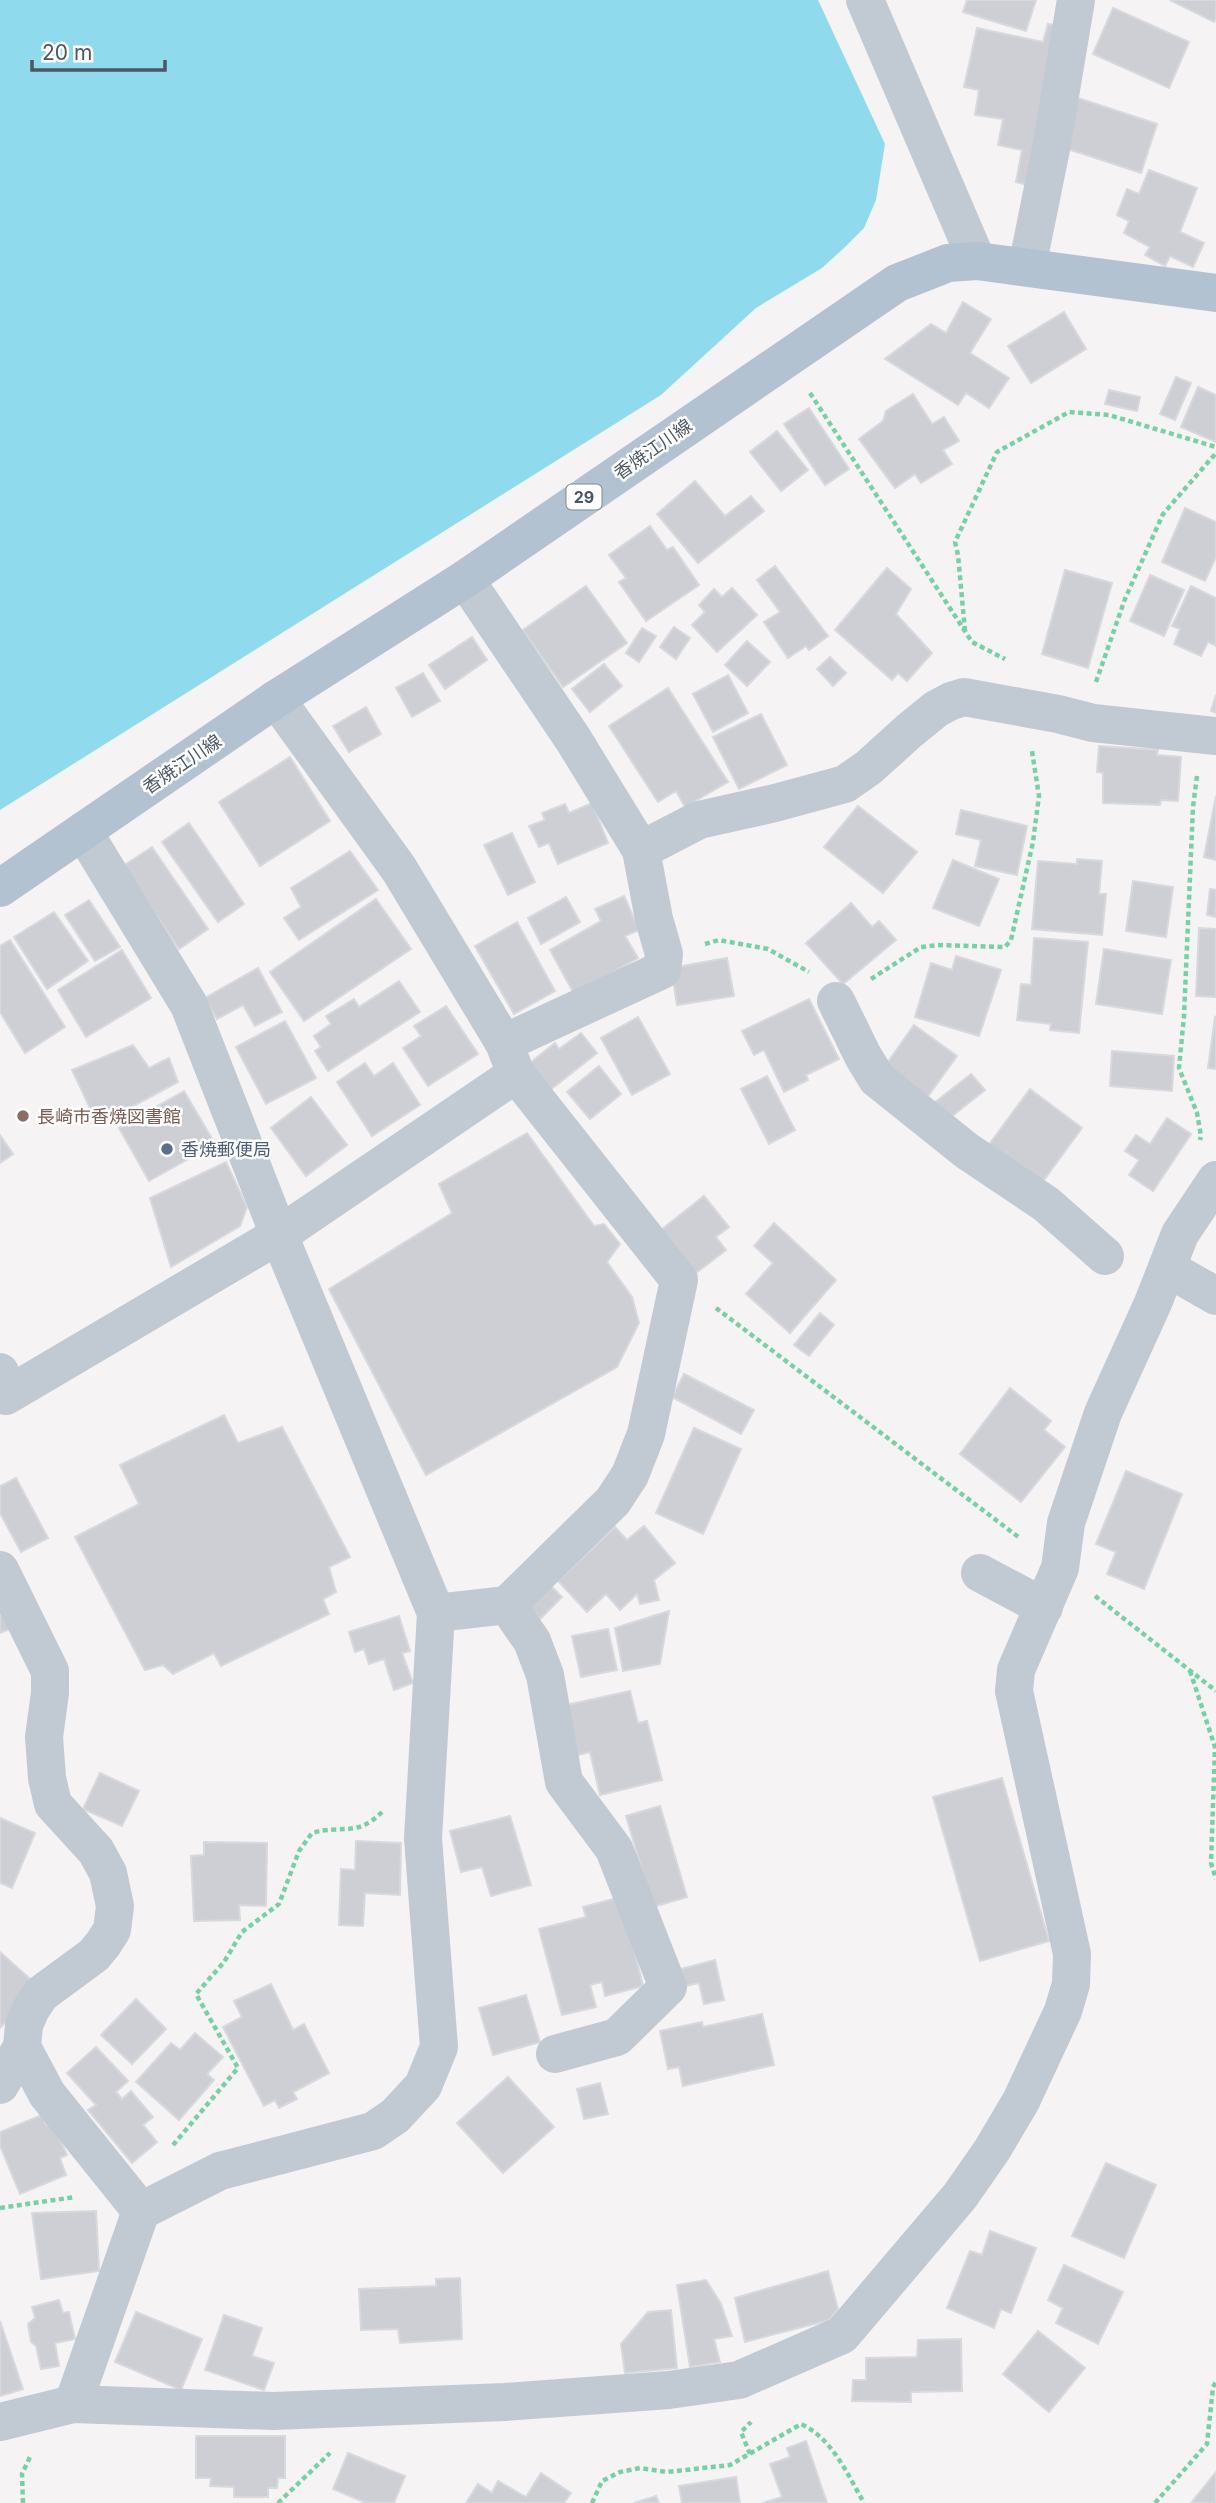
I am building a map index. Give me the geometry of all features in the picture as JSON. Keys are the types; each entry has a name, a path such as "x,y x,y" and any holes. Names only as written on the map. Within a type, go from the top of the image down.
{"main road":[{"name":"香焼江川線","path":"0,888 276,699 465,579 897,283 948,263 977,261 1216,293"}],"street":[{"path":"865,0 977,261"},
{"path":"1027,267 1051,149 1076,0"},
{"path":"2,1390 279,1235 510,1059 662,970 664,954 654,919 641,850 573,739 465,579"},
{"path":"641,850 699,820 845,784 868,768 918,723 951,701 964,697 1093,723 1210,736"},
{"path":"276,699 398,869 510,1059 679,1280 646,1434 630,1475 613,1501 507,1605 436,1613"},
{"path":"83,831 189,1005 279,1235 436,1613 424,1838 439,2047 424,2086 395,2116 373,2131 220,2171 132,2199"},
{"path":"836,1001 877,1079 967,1151 1046,1204 1105,1255"},
{"path":"0,2422 73,2404 272,2411 505,2402 669,2390 740,2380 842,2335 960,2196 992,2150 1021,2101 1063,2011 1071,1984 1072,1954 1014,1692 1017,1670 1060,1569 1066,1523 1103,1413 1180,1234 1216,1180"},
{"path":"1167,1268 1216,1296"},
{"path":"0,1570 50,1671 44,1737 47,1777 53,1804 96,1851 108,1874 116,1916 112,1930 94,1955 41,1994 24,2025 22,2047 0,2085"},
{"path":"980,1573 1044,1607"},
{"path":"507,1605 532,1641 545,1675 564,1782 614,1849 668,1987 617,2037 555,2054"},
{"path":"22,2047 47,2094 132,2199"},
{"path":"73,2404 132,2199"}],"path":[{"path":"787,357 972,642 1007,660"},
{"path":"965,631 955,542 997,452 1069,412 1108,415 1216,447"},
{"path":"1093,723 1089,704 1125,599 1146,551 1163,514 1216,453"},
{"path":"664,954 719,940 768,949 811,973 836,1001 921,947 1005,947 1011,940 1033,842 1039,796 1032,747 1039,710"},
{"path":"1199,1144 1201,1136 1197,1113 1179,1068 1184,1016 1193,807 1210,736"},
{"path":"679,1280 1216,1691"},
{"path":"1189,1670 1215,1747 1211,1863 1216,1879"},
{"path":"0,2208 132,2199 238,2068 197,1994 224,1962 242,1932 279,1904 295,1859 312,1833 370,1824 395,1799 424,1838"},
{"path":"1155,2503 1207,2444 1213,2387 1216,2382"},
{"path":"592,2503 602,2482 620,2472 640,2468 667,2472 730,2465 801,2424 816,2431 838,2460 864,2503"}],"water":[{"path":"0,0 818,0 885,144 876,200 864,228 822,268 756,308 661,395 0,810"}],"building":[{"path":"967,0 1036,0 1026,31 963,12"},
{"path":"1170,0 1216,0 1216,18 1214,22"},
{"path":"1113,8 1189,42 1169,88 1093,54"},
{"path":"1048,24 1064,27 1032,186 1016,182 1022,150 998,145 1003,119 975,115 979,90 964,87 977,28 1043,42"},
{"path":"1078,98 1157,124 1141,173 1062,147"},
{"path":"1149,170 1197,188 1180,232 1204,243 1193,267 1170,256 1165,266 1145,255 1150,247 1124,233 1129,221 1117,215 1127,189 1139,194"},
{"path":"963,302 991,319 970,353 1009,378 989,408 966,393 958,405 885,359 931,324 946,333"},
{"path":"1064,312 1086,349 1031,383 1008,346"},
{"path":"1176,377 1191,383 1175,420 1160,414"},
{"path":"1198,387 1216,395 1216,442 1181,427"},
{"path":"1109,390 1140,397 1137,411 1105,404"},
{"path":"913,394 932,424 944,417 959,441 943,450 952,464 921,483 915,474 895,488 859,439 883,421 886,411"},
{"path":"809,408 849,469 825,485 784,424"},
{"path":"777,431 808,470 781,491 750,452"},
{"path":"695,481 725,516 751,496 764,511 698,563 657,514"},
{"path":"1185,508 1216,522 1216,557 1205,581 1162,562"},
{"path":"650,526 667,550 673,547 699,585 646,621 619,582 626,578 609,555"},
{"path":"775,566 828,636 809,650 806,646 788,658 764,622 780,612 757,580"},
{"path":"887,568 911,589 896,614 932,653 907,681 898,673 892,680 835,630"},
{"path":"1065,570 1112,583 1088,668 1042,654"},
{"path":"1150,575 1184,590 1164,636 1130,621"},
{"path":"586,586 627,643 563,687 523,630"},
{"path":"1191,586 1216,598 1216,646 1208,642 1201,656 1174,644 1180,629 1172,626"},
{"path":"732,588 757,615 717,652 692,625 705,612 699,605 714,589 722,597"},
{"path":"674,627 690,638 676,659 660,647"},
{"path":"642,628 656,636 639,662 626,653"},
{"path":"472,637 487,660 445,689 429,665"},
{"path":"747,641 770,662 747,686 725,665"},
{"path":"830,657 846,673 833,686 817,669"},
{"path":"604,664 622,686 590,712 572,689"},
{"path":"423,673 440,701 412,717 396,688"},
{"path":"728,675 748,713 713,732 693,694"},
{"path":"668,688 728,782 685,807 676,791 658,802 609,726"},
{"path":"1216,695 1216,713 1211,711"},
{"path":"366,707 381,734 349,752 333,726"},
{"path":"761,714 787,765 739,789 713,737"},
{"path":"1099,746 1158,750 1157,755 1181,757 1178,801 1161,800 1160,805 1103,803 1103,773 1097,772"},
{"path":"290,757 330,821 260,866 219,802"},
{"path":"1216,796 1216,860 1204,857"},
{"path":"592,803 608,843 558,864 549,843 539,847 529,826 545,820 542,813 565,804 569,813"},
{"path":"858,806 917,852 883,893 824,847"},
{"path":"961,810 1027,826 1017,875 975,866 981,840 956,834"},
{"path":"189,823 244,904 218,922 162,842"},
{"path":"512,833 535,882 508,895 484,845"},
{"path":"152,847 208,929 179,949 123,866"},
{"path":"350,851 378,890 299,940 284,918 301,907 291,888"},
{"path":"1077,859 1102,861 1099,894 1106,894 1102,935 1032,929 1038,861 1077,864"},
{"path":"953,860 999,879 979,926 933,908"},
{"path":"1133,881 1173,887 1166,937 1126,931"},
{"path":"1210,889 1216,890 1216,917 1207,915"},
{"path":"624,896 639,930 625,936 638,958 574,994 550,950 601,921 595,909"},
{"path":"566,897 580,922 541,944 528,918"},
{"path":"376,899 411,949 304,1021 270,972"},
{"path":"89,900 120,947 95,961 65,915"},
{"path":"851,903 872,927 879,921 896,940 843,984 806,943"},
{"path":"54,912 88,961 47,989 14,937"},
{"path":"517,922 555,991 514,1014 475,946"},
{"path":"1199,928 1216,929 1216,997 1196,996"},
{"path":"1034,938 1088,942 1079,1033 1050,1030 1051,1024 1017,1020 1021,984 1031,985"},
{"path":"10,940 65,1027 25,1053 0,1012 0,946"},
{"path":"1104,949 1171,960 1162,1014 1096,1004"},
{"path":"122,950 151,998 86,1037 58,990"},
{"path":"956,956 1001,970 979,1036 915,1017 931,963 952,970"},
{"path":"727,958 734,996 677,1005 671,968"},
{"path":"258,968 282,1012 255,1026 243,1005 217,1019 205,998"},
{"path":"399,981 420,1012 328,1071 315,1051 321,1047 314,1036 331,1024 326,1016 354,999 359,1007"},
{"path":"809,999 839,1059 806,1075 808,1080 784,1092 764,1050 754,1055 742,1031"},
{"path":"446,1006 478,1054 428,1086 403,1048 421,1036 414,1026"},
{"path":"638,1017 670,1074 632,1095 601,1038"},
{"path":"1216,1018 1216,1069 1208,1068"},
{"path":"285,1021 316,1078 266,1104 236,1047"},
{"path":"914,1025 957,1056 926,1099 883,1069"},
{"path":"581,1033 597,1053 550,1090 530,1063 555,1043 559,1049"},
{"path":"133,1045 149,1068 169,1058 178,1082 98,1125 72,1070"},
{"path":"1112,1051 1174,1056 1172,1091 1110,1086"},
{"path":"365,1063 374,1076 393,1063 420,1105 372,1136 337,1082"},
{"path":"599,1066 621,1094 590,1119 567,1092"},
{"path":"971,1074 985,1090 947,1120 934,1103"},
{"path":"767,1076 795,1130 769,1144 741,1089"},
{"path":"1030,1089 1082,1128 1038,1188 985,1150"},
{"path":"184,1091 215,1144 149,1181 119,1128"},
{"path":"311,1097 347,1145 306,1176 271,1128"},
{"path":"1167,1118 1191,1134 1153,1191 1129,1175 1139,1160 1125,1151 1136,1135 1150,1144"},
{"path":"527,1133 594,1226 604,1224 620,1244 607,1262 632,1297 639,1323 617,1367 426,1475 329,1289 452,1213 439,1184"},
{"path":"0,1135 13,1154 0,1163"},
{"path":"226,1162 247,1207 240,1226 171,1267 150,1198"},
{"path":"704,1196 729,1227 716,1237 726,1250 696,1273 661,1230"},
{"path":"774,1223 836,1280 790,1333 746,1294 773,1263 754,1246"},
{"path":"820,1313 834,1325 809,1356 794,1345"},
{"path":"684,1374 754,1410 741,1434 672,1397"},
{"path":"1010,1388 1051,1421 1044,1430 1065,1447 1021,1502 960,1454"},
{"path":"224,1415 238,1443 282,1427 350,1557 329,1567 336,1592 323,1599 329,1614 221,1666 214,1653 173,1674 163,1665 145,1670 75,1537 139,1504 120,1465"},
{"path":"694,1428 741,1449 703,1534 656,1513"},
{"path":"1126,1471 1182,1494 1144,1589 1107,1574 1116,1552 1096,1544"},
{"path":"16,1478 48,1538 21,1552 0,1513 0,1486"},
{"path":"644,1526 675,1563 654,1580 659,1600 640,1604 637,1594 620,1610 606,1594 587,1612 558,1581 615,1527 627,1540"},
{"path":"550,1585 562,1597 540,1619 528,1606"},
{"path":"0,1605 10,1629 0,1633"},
{"path":"669,1611 660,1664 623,1671 615,1628"},
{"path":"399,1616 410,1651 402,1653 413,1683 394,1690 384,1659 369,1664 364,1649 355,1652 349,1632"},
{"path":"608,1629 617,1670 581,1677 572,1636"},
{"path":"630,1691 638,1723 647,1721 662,1780 600,1795 590,1752 574,1756 562,1706"},
{"path":"100,1773 139,1791 122,1826 83,1809"},
{"path":"1002,1778 1049,1941 980,1961 933,1797"},
{"path":"660,1806 687,1897 653,1907 626,1816"},
{"path":"510,1816 531,1885 491,1896 482,1867 461,1872 450,1831"},
{"path":"0,1818 35,1833 12,1888 0,1883"},
{"path":"356,1841 401,1843 400,1895 365,1893 363,1926 339,1925 341,1869 355,1870"},
{"path":"204,1842 267,1843 266,1906 239,1905 240,1920 194,1921 191,1856 204,1855"},
{"path":"621,1897 643,1986 605,1996 602,1982 590,1985 596,2007 562,2015 539,1929 586,1917 583,1907"},
{"path":"0,1952 38,1986 0,2028"},
{"path":"715,1960 724,2000 704,2004 699,1983 685,1986 681,1969"},
{"path":"271,1984 293,2030 304,2024 329,2073 293,2092 297,2099 279,2108 275,2100 264,2106 223,2027 242,2017 234,2001"},
{"path":"526,1995 540,2042 493,2055 479,2008"},
{"path":"136,1999 166,2029 132,2064 101,2035"},
{"path":"762,2014 774,2065 683,2086 679,2067 668,2069 660,2031 702,2022 703,2027"},
{"path":"195,2033 223,2057 207,2074 214,2080 179,2120 136,2082 171,2043 180,2050"},
{"path":"96,2047 128,2081 116,2092 122,2099 131,2091 153,2117 143,2125 157,2142 132,2163 88,2110 96,2105 67,2073"},
{"path":"508,2077 554,2127 503,2173 457,2123"},
{"path":"600,2083 608,2114 584,2119 577,2089"},
{"path":"42,2115 46,2125 52,2122 67,2155 60,2158 66,2175 20,2194 0,2146 0,2132"},
{"path":"1106,2163 1156,2185 1124,2258 1072,2236"},
{"path":"96,2211 99,2271 41,2279 32,2213"},
{"path":"990,2231 1036,2248 1011,2313 1001,2309 994,2328 947,2308 970,2251 982,2255"},
{"path":"1064,2265 1123,2292 1098,2344 1056,2323 1063,2308 1048,2300"},
{"path":"828,2271 838,2309 829,2320 745,2342 735,2298"},
{"path":"460,2278 462,2339 400,2343 398,2329 361,2330 359,2289 436,2286 436,2279"},
{"path":"706,2280 721,2304 732,2336 714,2339 720,2362 690,2367 677,2285"},
{"path":"59,2300 63,2313 69,2312 75,2339 55,2343 59,2366 41,2369 36,2346 31,2342 28,2324 35,2318 32,2307"},
{"path":"671,2310 677,2368 625,2373 621,2344 648,2312"},
{"path":"136,2312 202,2339 181,2390 115,2362"},
{"path":"224,2315 262,2328 252,2356 274,2363 264,2390 205,2370"},
{"path":"0,2321 23,2389 0,2396"},
{"path":"1038,2331 1085,2368 1049,2412 1003,2374"},
{"path":"961,2339 962,2391 911,2392 911,2402 852,2401 853,2380 866,2380 866,2358 917,2357 918,2340"},
{"path":"196,2436 285,2436 285,2478 278,2478 277,2488 268,2488 268,2497 234,2497 234,2487 210,2486 211,2478 196,2478"},
{"path":"806,2441 827,2503 762,2503 782,2497 770,2464 790,2457 787,2448"},
{"path":"348,2453 405,2476 394,2503 366,2503 333,2489"},
{"path":"1216,2472 1216,2503 1191,2503"},
{"path":"541,2473 571,2493 564,2503 466,2503 478,2484 492,2493 498,2481 526,2497"},
{"path":"736,2477 740,2503 682,2503 679,2486"},
{"path":"656,2496 659,2503 634,2503"}],"place":[{"name":"長崎市香焼図書館","path":"23,1116"},
{"name":"香焼郵便局","path":"167,1149"}]}
